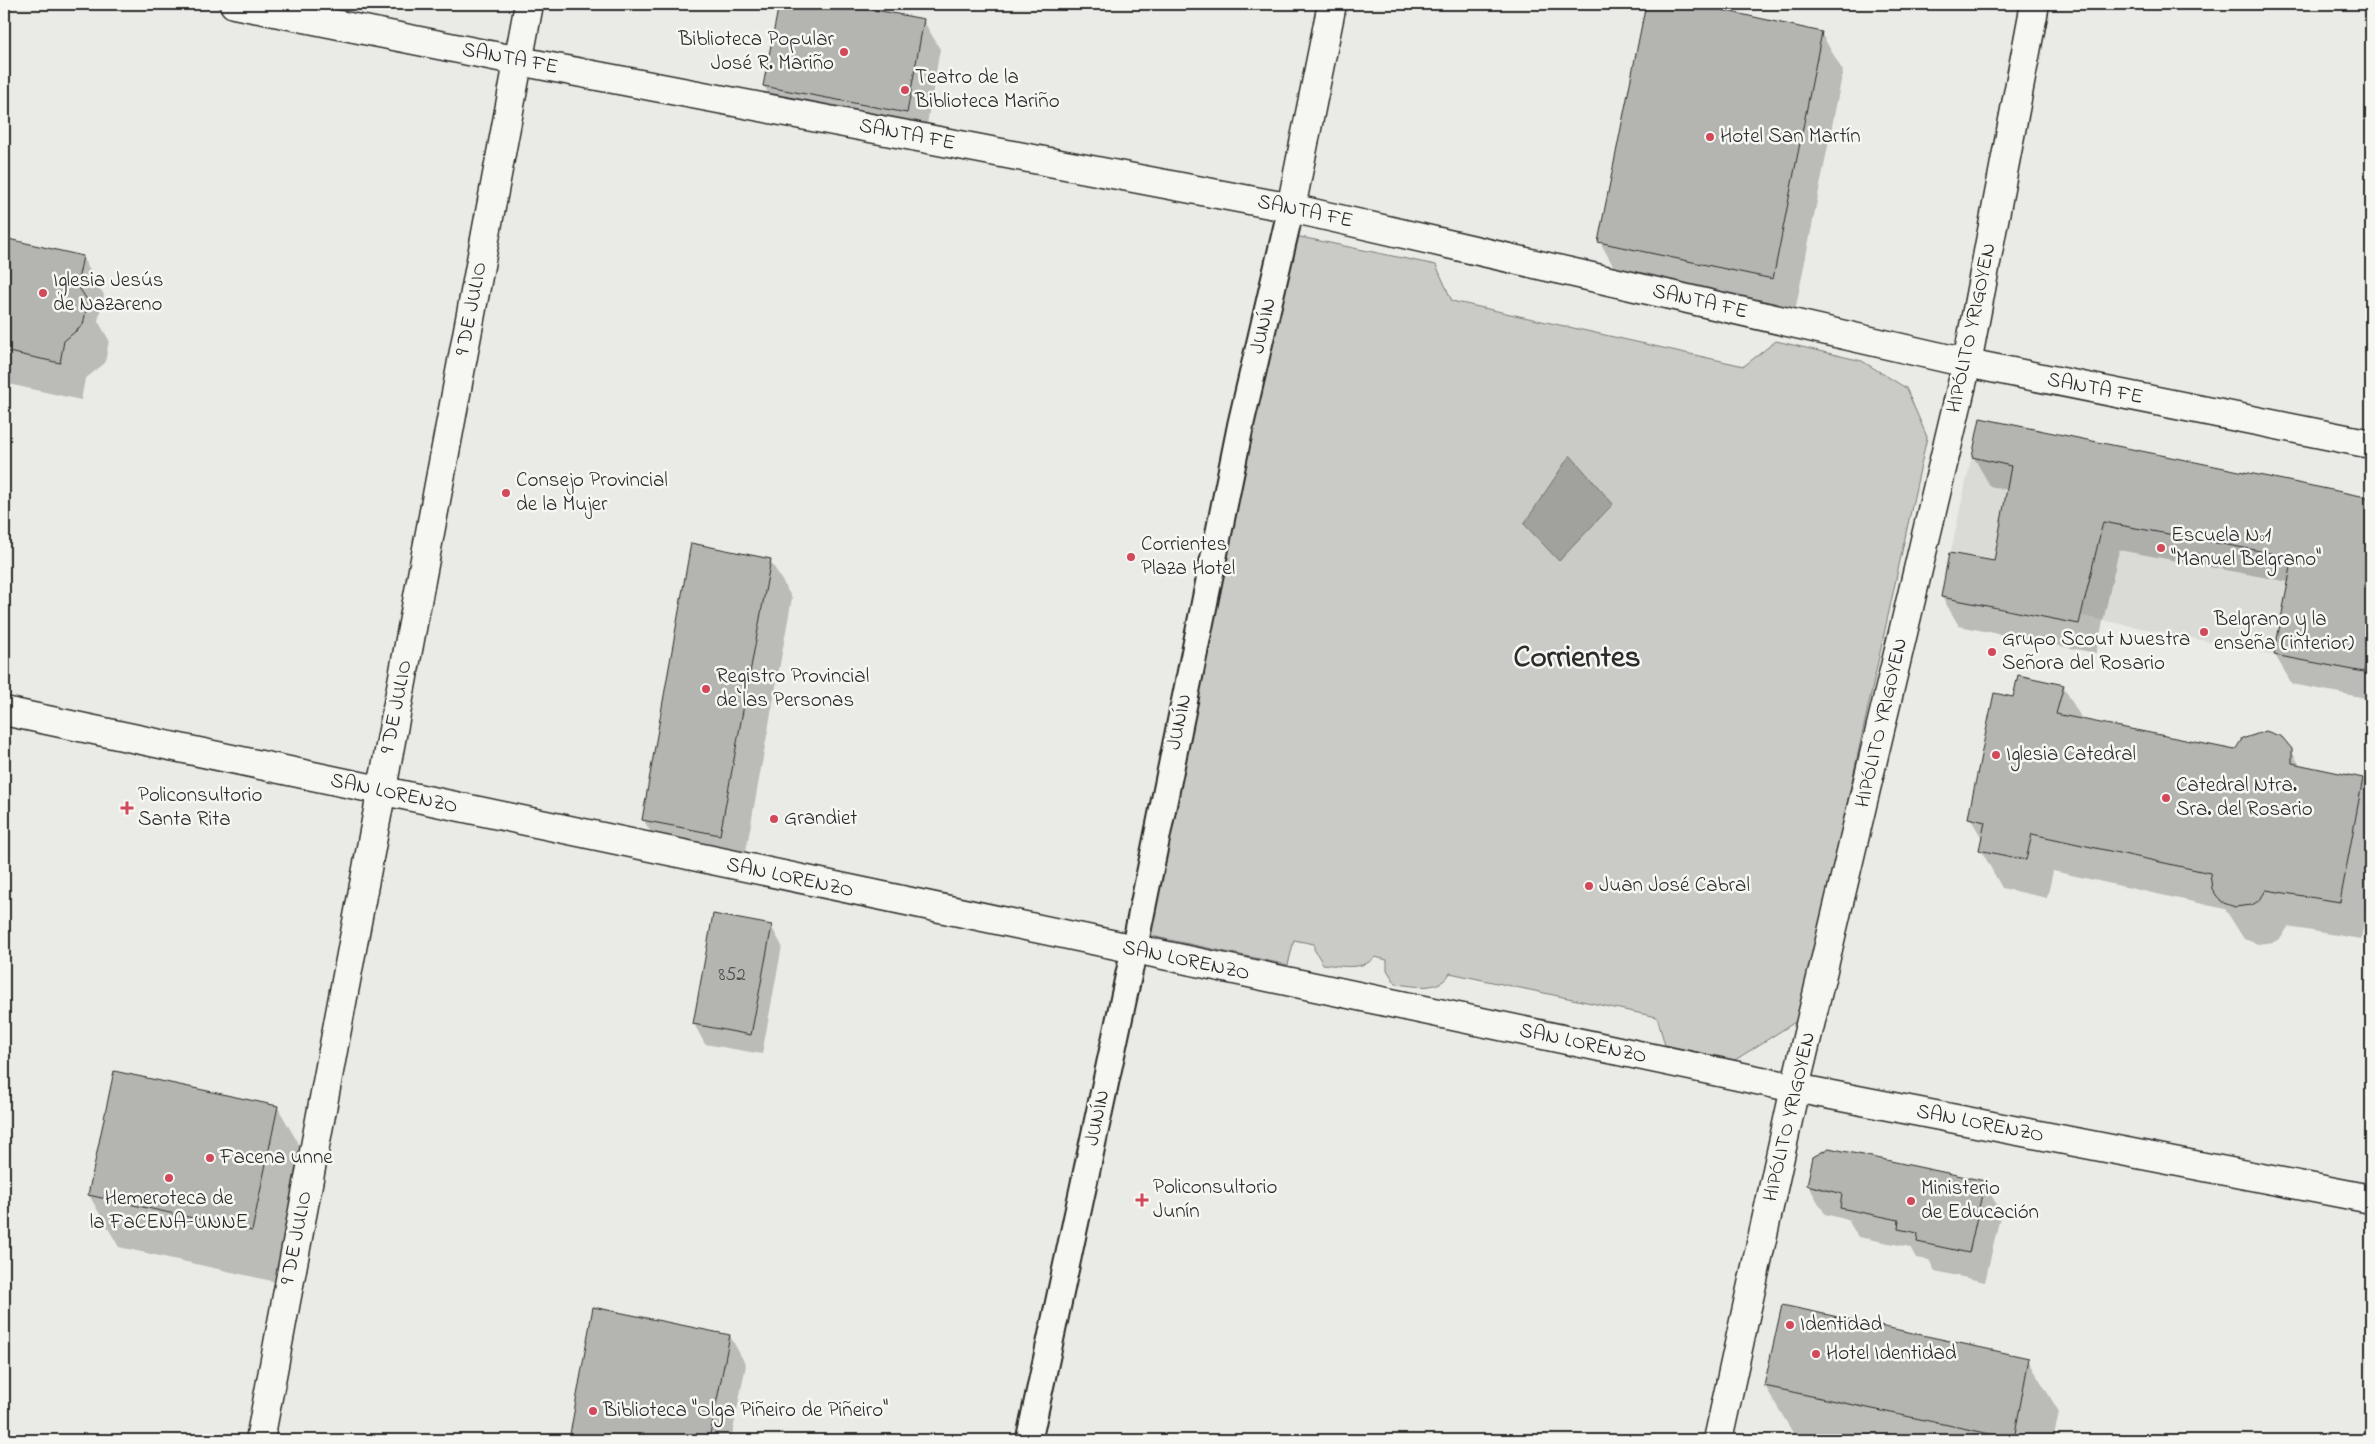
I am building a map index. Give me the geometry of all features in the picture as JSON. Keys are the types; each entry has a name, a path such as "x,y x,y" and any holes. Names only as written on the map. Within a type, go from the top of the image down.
{"street":[{"name":"SANTA FE","path":"234,4 519,61 1290,208 1967,363 2371,444"},
{"name":"9 DE JULIO","path":"260,1440 529,4"},
{"name":"JUNÍN","path":"1029,1440 1134,950 1242,423 1290,208 1332,4"},
{"name":"HIPÓLITO YRIGOYEN","path":"1718,1440 1795,1088 1967,363 2036,4"},
{"name":"SAN LORENZO","path":"4,711 381,792 1795,1088 2371,1199"}],"shaded area":[{"path":"1286,234 1436,265 1452,301 1744,366 1776,341 1862,361 1906,388 1927,437 1800,1019 1735,1060 1665,1045 1657,1017 1450,973 1446,979 1433,985 1396,984 1387,970 1387,960 1375,957 1358,966 1323,964 1314,949 1314,944 1294,940 1288,965 1137,933"},
{"name":"Escuela Nº1 \"Manuel Belgrano\"","path":"1980,418 2371,498 2371,674 2081,616 2079,624 1941,597"},
{"path":"1570,455 1613,504 1559,561 1524,524"}],"building":[{"name":"Biblioteca Popular José R. Mariño","path":"779,4 843,4 924,19 907,113 763,86"},
{"name":"Hotel San Martín","path":"1646,4 1695,4 1822,32 1773,279 1598,242"},
{"name":"Iglesia Jesús de Nazareno","path":"4,238 83,256 77,285 88,301 83,325 64,341 60,363 4,351"},
{"name":"Escuela Nº1 \"Manuel Belgrano\"","path":"1980,418 2371,498 2371,635 2364,672 2274,655 2293,557 2103,522 2079,624 1941,597 1949,553 1994,561 2011,466 1972,457"},
{"name":"Registro Provincial de las Personas","path":"691,543 771,559 720,835 642,820"},
{"name":"Catedral Ntra. Sra. del Rosario","path":"2018,675 2064,685 2056,714 2235,750 2242,739 2266,731 2282,737 2292,749 2292,763 2363,778 2340,902 2266,890 2260,900 2252,905 2235,907 2221,902 2212,889 2210,873 2032,834 2026,860 1979,850 1985,822 1968,818 1994,693 2013,697"},
{"path":"713,914 772,925 751,1035 693,1024"},
{"name":"Facena unne","path":"114,1071 278,1106 252,1231 88,1195"},
{"name":"Ministerio de Educación","path":"1829,1148 1985,1181 1969,1253 1917,1242 1918,1233 1898,1229 1899,1220 1840,1208 1842,1194 1807,1185 1813,1157"},
{"name":"Hotel Identidad","path":"1782,1305 2029,1358 2014,1439 1764,1386"},
{"path":"593,1307 730,1335 709,1440 569,1440"}],"place":[{"name":"Biblioteca Popular José R. Mariño","path":"844,52"},
{"name":"Teatro de la Biblioteca Mariño","path":"905,90"},
{"name":"Hotel San Martín","path":"1710,137"},
{"name":"Iglesia Jesús de Nazareno","path":"43,293"},
{"name":"Consejo Provincial de la Mujer","path":"506,493"},
{"name":"Escuela Nº1 \"Manuel Belgrano\"","path":"2161,548"},
{"name":"Corrientes Plaza Hotel","path":"1131,557"},
{"name":"Belgrano y la enseña (interior)","path":"2204,632"},
{"name":"Grupo Scout Nuestra Señora del Rosario","path":"1992,652"},
{"name":"Registro Provincial de las Personas","path":"706,689"},
{"name":"Iglesia Catedral","path":"1996,755"},
{"name":"Catedral Ntra. Sra. del Rosario","path":"2166,798"},
{"name":"Policonsultorio Santa Rita","path":"127,808"},
{"name":"Grandiet","path":"774,819"},
{"name":"Juan José Cabral","path":"1589,886"},
{"name":"Facena unne","path":"210,1158"},
{"name":"Hemeroteca de la FaCENA-UNNE","path":"169,1178"},
{"name":"Policonsultorio Junín","path":"1142,1200"},
{"name":"Ministerio de Educación","path":"1911,1201"},
{"name":"Identidad","path":"1790,1325"},
{"name":"Hotel Identidad","path":"1816,1354"},
{"name":"Biblioteca \"Olga Piñeiro de Piñeiro\"","path":"593,1411"}],"district":[{"name":"Corrientes","path":"1577,658"}]}
